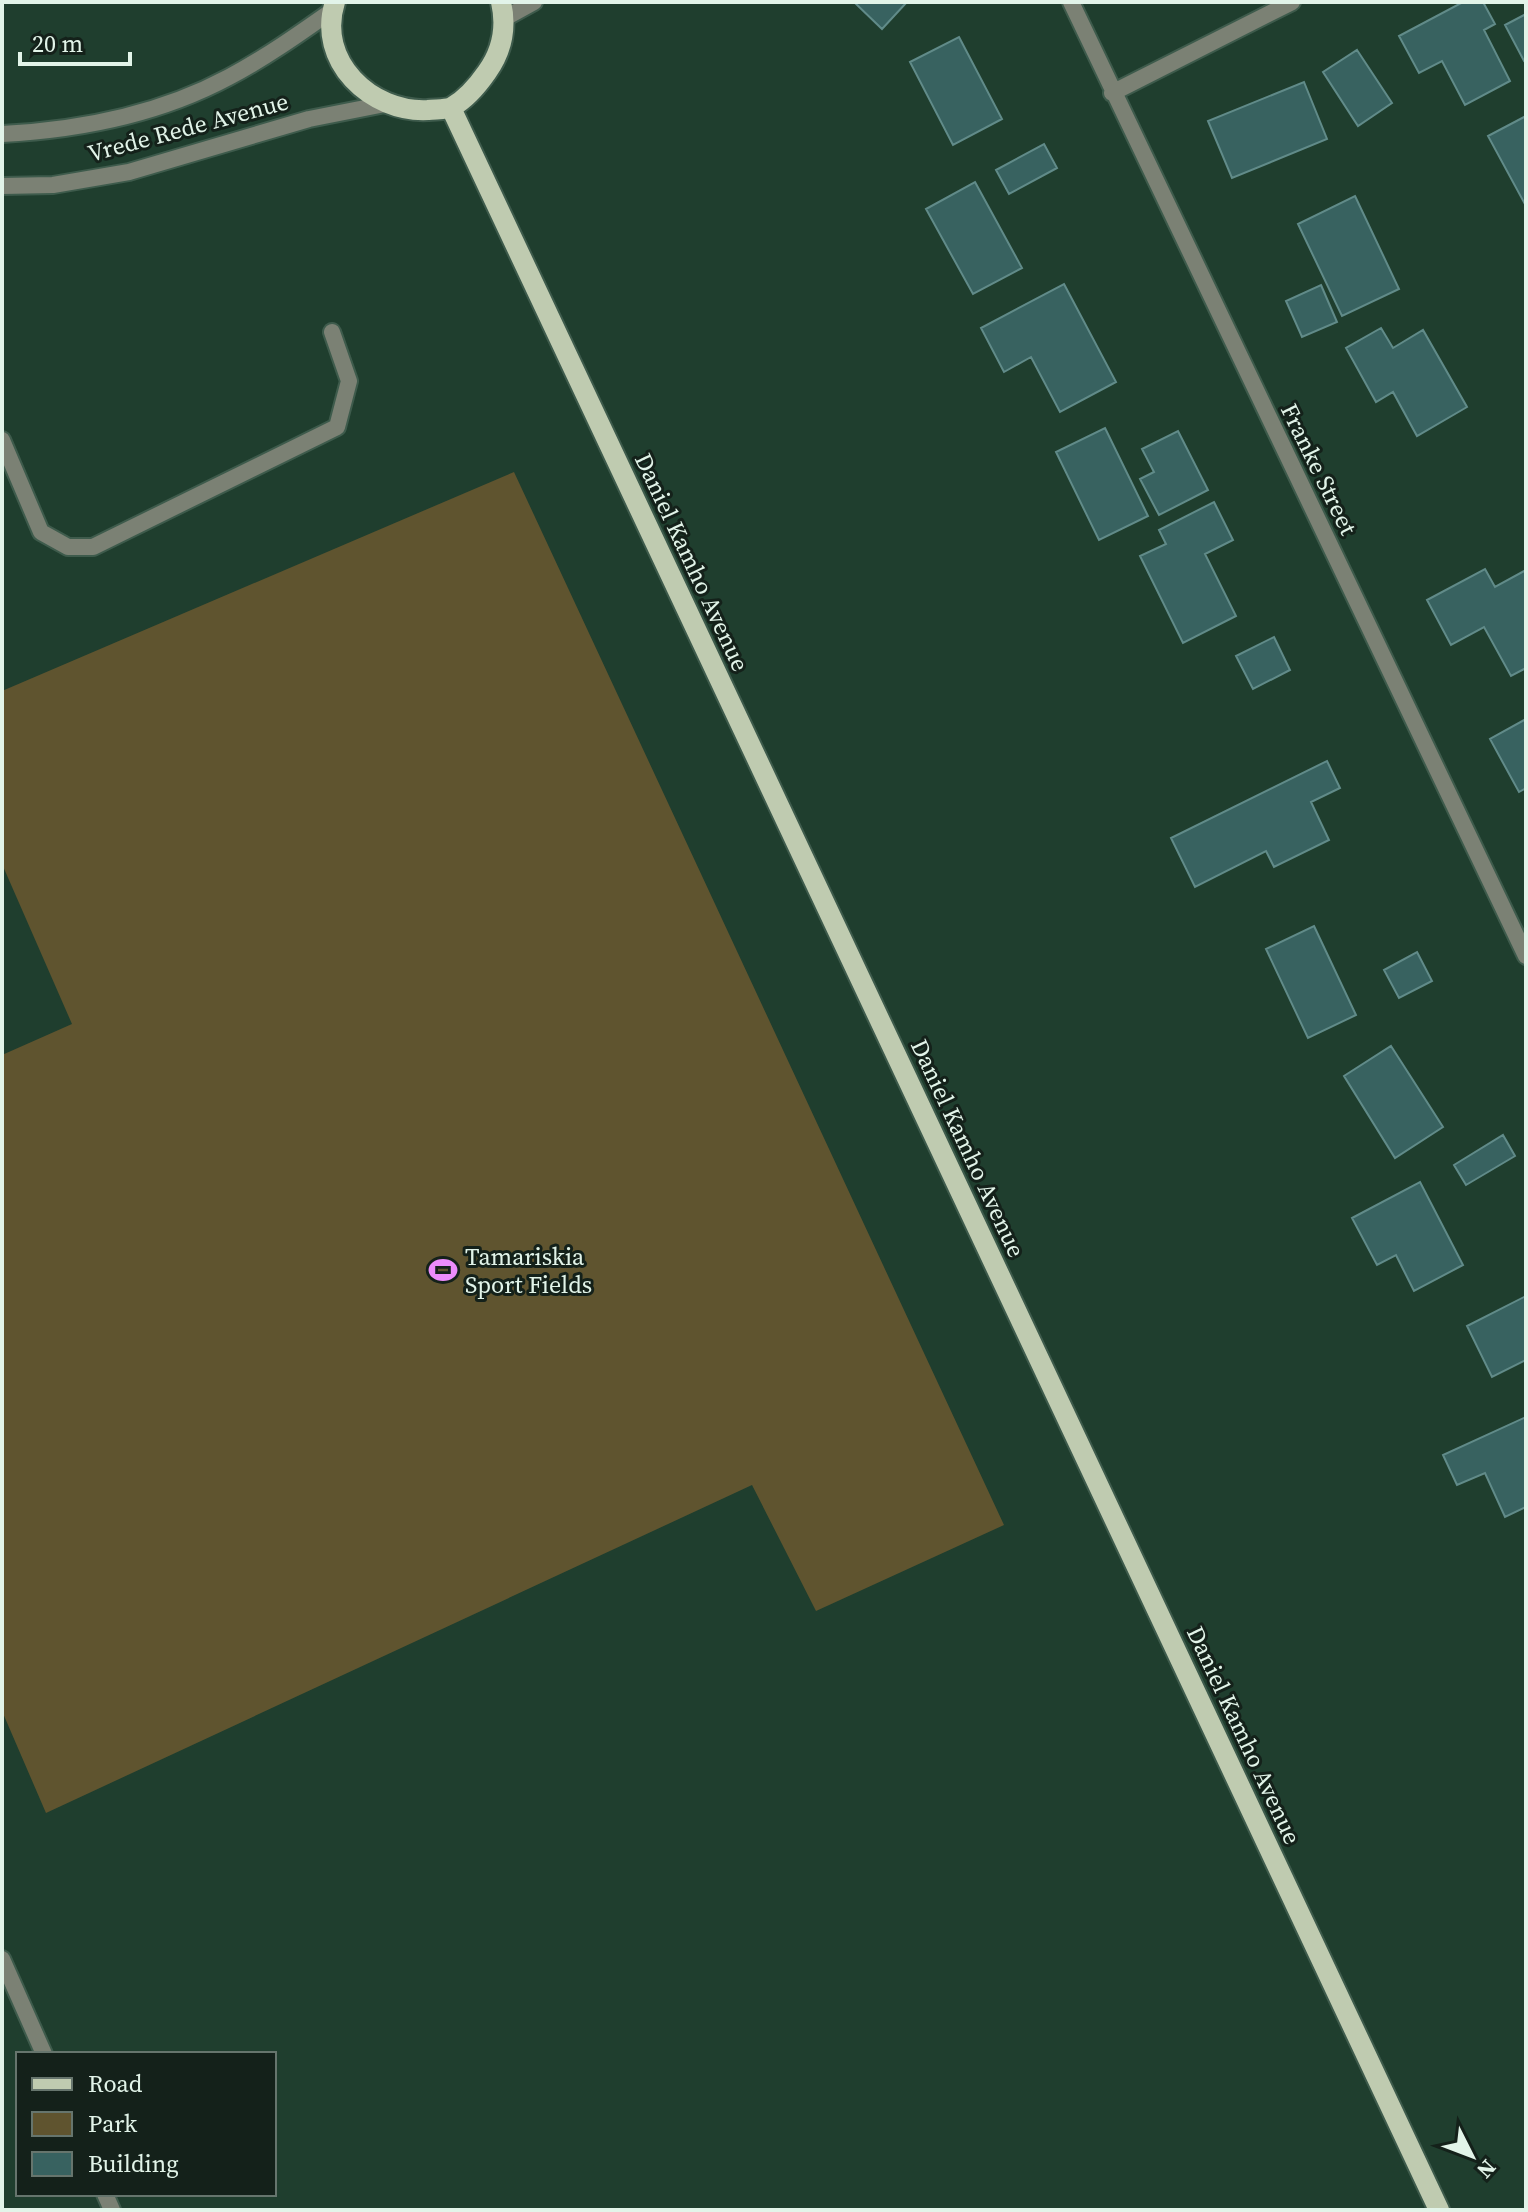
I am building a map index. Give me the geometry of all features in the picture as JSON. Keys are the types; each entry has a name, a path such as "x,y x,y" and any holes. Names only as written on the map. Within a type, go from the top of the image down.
{"main road":[{"path":"334,6 333,39 343,66 361,89 385,104 413,109 451,108 478,85 499,55 503,10"},
{"name":"Daniel Kamho Avenue","path":"451,108 1439,2210"}],"street":[{"path":"503,10 534,2"},
{"name":"Franke Street","path":"1071,2 1526,956"},
{"path":"1112,93 1292,2"},
{"name":"Vrede Rede Avenue","path":"2,134 57,130 176,101 228,78 280,47 334,6"},
{"name":"Vrede Rede Avenue","path":"2,186 53,185 129,172 309,119 385,104"},
{"path":"2,440 41,532 68,547 93,547 337,427 349,381 332,332"},
{"path":"2,1959 43,2052"}],"green space":[{"name":"Tamariskia Sport Fields","path":"514,472 1004,1525 816,1611 752,1485 46,1813 2,1711 2,1055 72,1024 2,864 2,691"}],"building":[{"path":"854,2 907,2 882,29"},
{"path":"1463,2 1483,2 1495,24 1484,30 1510,81 1465,105 1442,61 1419,73 1399,36"},
{"path":"1526,14 1526,60 1524,61 1505,25"},
{"path":"959,37 1002,119 953,145 910,62"},
{"path":"1357,50 1392,103 1358,126 1323,72"},
{"path":"1304,82 1327,139 1232,178 1208,121"},
{"path":"1526,116 1526,206 1488,136"},
{"path":"1044,144 1057,168 1009,194 996,170"},
{"path":"975,182 1022,268 973,294 926,209"},
{"path":"1355,196 1399,289 1342,316 1298,224"},
{"path":"1064,284 1116,382 1060,412 1031,357 1004,372 981,328"},
{"path":"1321,285 1337,322 1302,337 1286,301"},
{"path":"1381,328 1393,348 1423,330 1467,407 1417,436 1393,392 1376,402 1346,348"},
{"path":"1105,428 1148,516 1099,540 1056,452"},
{"path":"1178,431 1208,490 1159,515 1140,479 1154,472 1142,449"},
{"path":"1214,502 1233,540 1205,554 1236,616 1183,643 1140,556 1166,544 1159,530"},
{"path":"1485,569 1495,587 1526,570 1526,668 1511,676 1484,627 1451,645 1427,600"},
{"path":"1274,637 1290,670 1253,689 1236,656"},
{"path":"1526,719 1526,788 1519,792 1490,739"},
{"path":"1327,761 1340,788 1311,802 1329,840 1274,867 1266,851 1195,887 1171,838"},
{"path":"1314,926 1356,1015 1308,1038 1266,949"},
{"path":"1417,952 1432,981 1399,998 1384,970"},
{"path":"1391,1046 1443,1127 1395,1158 1344,1076"},
{"path":"1503,1135 1515,1156 1466,1185 1454,1165"},
{"path":"1420,1182 1463,1265 1414,1291 1396,1255 1377,1265 1352,1218"},
{"path":"1526,1296 1526,1360 1492,1377 1467,1326"},
{"path":"1526,1417 1526,1507 1505,1517 1485,1473 1457,1485 1443,1455"}],"place":[{"name":"Tamariskia Sport Fields","path":"443,1270"}]}
